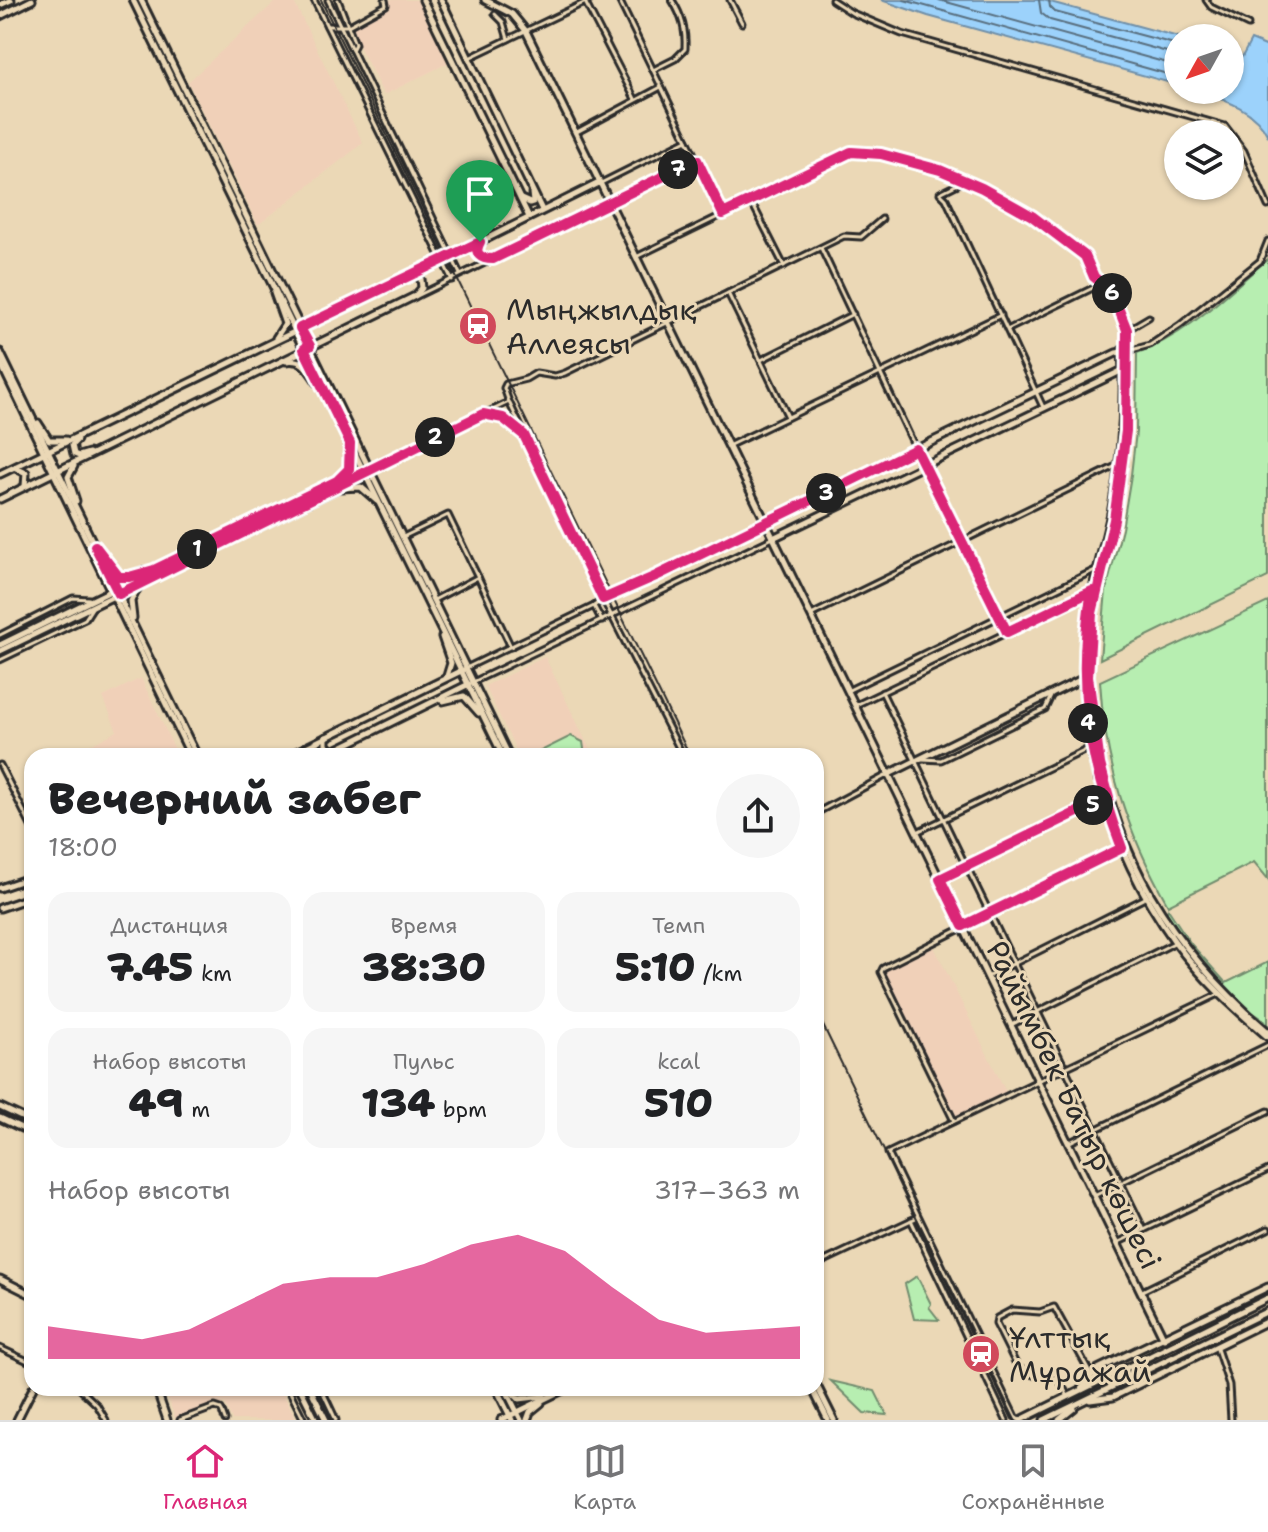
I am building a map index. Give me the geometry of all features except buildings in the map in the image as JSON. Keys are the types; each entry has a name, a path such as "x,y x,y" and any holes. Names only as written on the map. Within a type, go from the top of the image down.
{"street":[{"path":"0,5 11,0"},
{"path":"0,16 32,0"},
{"path":"133,0 274,289 298,329"},
{"path":"141,0 380,504 440,628 464,669"},
{"path":"314,0 452,280"},
{"path":"328,0 460,274"},
{"path":"338,0 354,40 352,50"},
{"path":"327,26 348,26 386,5 385,0"},
{"path":"423,0 529,217"},
{"name":"Райымбек Батыр көшесі","path":"485,0 512,14 526,31 1164,1339"},
{"path":"619,0 723,214"},
{"path":"653,70 675,59 685,49 685,28 680,11 672,0"},
{"path":"730,0 742,23"},
{"path":"832,0 852,13 902,34 1225,126 1244,151 1268,206"},
{"path":"1206,0 1211,7 1248,25"},
{"path":"443,1 542,210"},
{"path":"469,58 586,1 635,99"},
{"path":"495,14 503,22 508,39"},
{"path":"575,133 661,87"},
{"path":"0,474 687,140"},
{"path":"636,257 858,151 919,163 965,180 1032,216 1085,256 1094,277 1112,292 1127,330 1121,464 1114,520 1094,591 1084,644 1094,746 1106,798 1124,847 1148,896 1177,941 1219,994 1268,1035"},
{"path":"0,499 697,160"},
{"path":"965,180 940,193 946,199 1009,329 1043,407"},
{"path":"519,197 526,204 533,202 531,188"},
{"path":"750,200 784,266"},
{"path":"679,748 603,599 504,388 509,382 520,382 536,373 555,376 565,373 844,236 861,237 882,219"},
{"path":"304,748 603,599 1037,391 1125,351 1150,345 1260,261 1268,241"},
{"path":"480,242 478,255 493,259"},
{"path":"821,248 1007,632"},
{"path":"410,276 416,275 422,282 422,288 415,296"},
{"path":"1009,329 1101,284"},
{"path":"265,346 279,335 285,324 274,289"},
{"path":"728,293 788,417"},
{"path":"761,360 853,314"},
{"path":"728,446 1001,315"},
{"path":"1127,330 1149,317"},
{"path":"307,348 350,443 403,537 464,669 505,748"},
{"path":"0,352 46,452"},
{"path":"277,363 293,360 304,363 325,392"},
{"path":"0,362 120,603 187,748"},
{"path":"338,748 1126,369"},
{"path":"115,593 154,570 337,481 378,465 509,402"},
{"path":"28,409 49,440 72,440"},
{"path":"483,414 503,418 524,435"},
{"path":"106,423 74,441 71,449 79,456 113,444"},
{"path":"337,481 350,466 350,443"},
{"path":"77,462 68,477 79,513"},
{"path":"811,615 1121,464"},
{"path":"14,467 26,473 25,487"},
{"path":"0,645 142,583 335,489 366,470"},
{"path":"56,473 79,513 115,593"},
{"path":"335,489 361,487 380,504"},
{"path":"403,537 448,515 511,647"},
{"path":"95,546 119,577 154,570"},
{"path":"849,690 1101,568"},
{"path":"434,600 478,577"},
{"path":"133,623 131,601 142,583"},
{"path":"856,705 1094,591"},
{"path":"0,635 73,598 93,603"},
{"path":"0,651 93,603"},
{"path":"0,660 85,619 93,603"},
{"path":"120,603 133,623 193,748"},
{"path":"594,606 602,621"},
{"path":"440,628 451,663 450,671 442,680"},
{"path":"824,809 1086,677"},
{"path":"471,683 499,748"},
{"path":"882,692 966,866"},
{"path":"917,760 941,760 1045,709 1053,693"},
{"path":"430,704 464,696 487,723"},
{"path":"348,726 354,735 353,741"},
{"path":"326,737 329,748"},
{"path":"917,832 1094,746"},
{"path":"0,765 24,812"},
{"path":"940,879 1106,798"},
{"path":"954,1121 881,972 883,968 1124,847"},
{"path":"970,873 1144,1230"},
{"path":"0,888 24,880"},
{"path":"988,977 1148,896"},
{"path":"0,908 24,900"},
{"path":"1011,1025 1177,941"},
{"path":"1177,941 1223,992 1268,1035"},
{"path":"1219,994 888,1153 1015,1417 1020,1420 1268,1298"},
{"path":"1068,1143 1268,1045"},
{"path":"0,1107 24,1118"},
{"path":"1094,1196 1268,1111"},
{"path":"0,1118 24,1129"},
{"path":"1117,1243 1268,1170"},
{"path":"824,1261 918,1217"},
{"path":"911,1220 1006,1420"},
{"path":"1141,1291 1268,1229"},
{"path":"0,1279 24,1291"},
{"path":"1077,1393 1098,1369 1268,1287"},
{"path":"1069,1397 1058,1377 1046,1379 1021,1371 996,1324 997,1318 1012,1310 1033,1312 1054,1307 1092,1376"},
{"path":"1044,1420 1268,1311"},
{"path":"1059,1420 1082,1402 1113,1397 1268,1321"},
{"path":"1216,1346 1229,1385 1231,1420"},
{"path":"0,1348 24,1359"},
{"path":"17,1420 29,1396"},
{"path":"87,1396 106,1420"},
{"path":"159,1396 167,1420"},
{"path":"292,1396 304,1420"},
{"path":"304,1396 316,1420"},
{"path":"314,1396 326,1420"},
{"path":"325,1396 336,1420"},
{"path":"501,1396 513,1416 521,1420"},
{"path":"508,1396 513,1416"},
{"path":"513,1396 522,1400 541,1396"},
{"path":"501,1420 550,1396"},
{"path":"527,1420 533,1409 552,1396"},
{"path":"818,1396 828,1420"},
{"path":"820,1396 834,1420"},
{"path":"180,1420 219,1407 225,1420"}],"shaded area":[{"path":"277,0 293,0 363,143 258,225 188,82"},
{"path":"387,0 417,0 448,63 384,95 350,28 390,7"},
{"path":"545,657 589,748 515,748 485,686"},
{"path":"141,678 174,748 85,748 117,731 103,697"},
{"path":"933,945 1006,1092 955,1116 884,970"},
{"path":"167,1396 284,1396 297,1420 232,1420 225,1403 176,1420"}],"green space":[{"path":"1268,259 1268,577 1100,659 1106,590 1122,529 1131,475 1136,432 1137,353 1190,324"},
{"path":"1268,602 1268,879 1254,862 1168,905 1141,851 1120,797 1107,741 1100,681"},
{"path":"571,736 583,742 584,748 547,748"},
{"path":"1168,909 1191,944 1226,983 1268,962 1268,1027 1264,1020 1221,985 1180,935 1166,914"},
{"path":"917,1276 931,1304 929,1307 939,1320 914,1319 905,1284"},
{"path":"831,1381 875,1391 887,1415 864,1413"}],"water":[{"path":"881,0 1043,0 1164,33 1164,81 928,16"},
{"path":"1251,40 1268,47 1268,136 1255,118 1232,104 1244,104 1244,53"}],"tram line":[{"path":"321,0 686,748"},
{"path":"824,1027 1015,1420"}],"place":[{"name":"Мыңжылдық Аллеясы","path":"478,326"},
{"name":"Ұлттық Мұражай","path":"981,1354"}],"route":[{"path":"480,242 300,328 310,346 304,349 350,443 349,469 337,481 154,570 129,577 115,574 95,546 119,594 483,414 503,418 524,435 603,599 916,449 1007,632 1092,591 1084,644 1084,690 1091,747 1104,799 1122,848 963,926 940,879 1104,799 1109,797 1100,764 1089,688 1089,645 1092,613 1114,520 1123,464 1128,395 1127,330 1112,292 1094,277 1085,256 1032,216 982,188 919,163 858,151 723,214 697,160 493,259 478,255 480,242"}]}
